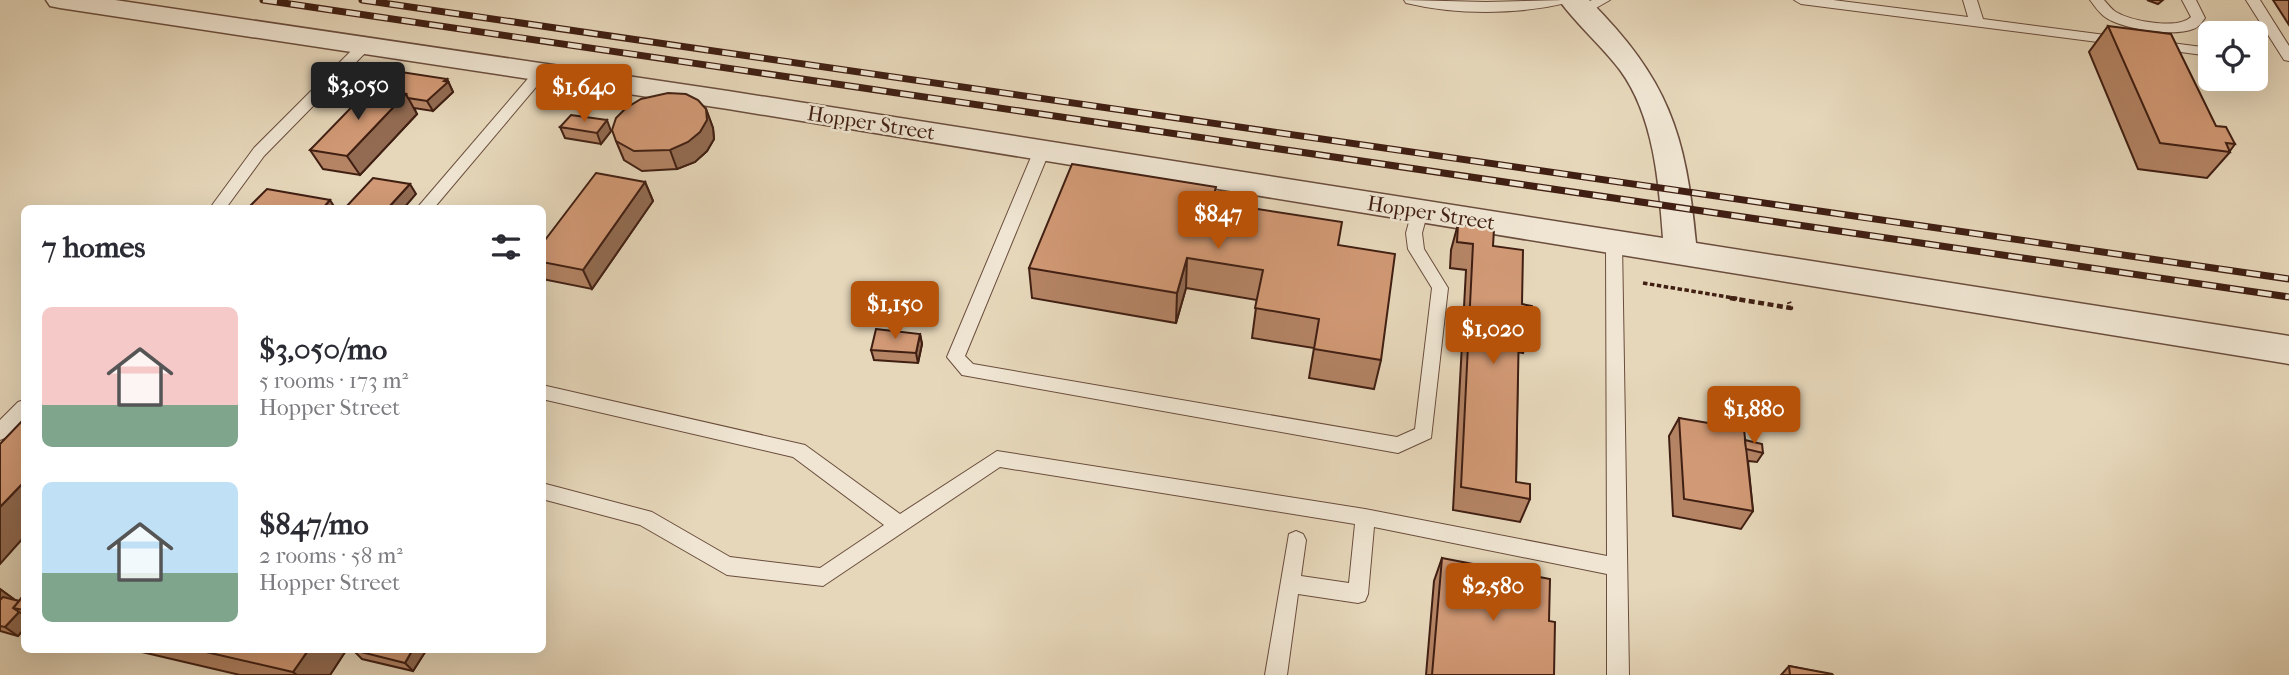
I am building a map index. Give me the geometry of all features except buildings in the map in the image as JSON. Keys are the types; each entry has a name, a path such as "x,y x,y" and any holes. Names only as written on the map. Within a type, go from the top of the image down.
{"street":[{"name":"Hopper Street","path":"60,0 542,71 2289,350"},
{"path":"1580,2 1643,82 1663,135 1674,190 1680,253"}],"lane":[{"path":"1411,0 1432,4 1517,6 1580,2"},
{"path":"1801,0 1838,2 1977,23 2198,51"},
{"path":"1970,0 1977,23"},
{"path":"2097,0 2109,14 2129,23 2170,28 2190,26 2198,18 2189,0"},
{"path":"2253,0 2289,58"},
{"path":"220,205 259,152 366,44"},
{"path":"428,205 542,71"},
{"path":"1042,150 956,357 968,370 1398,445 1424,433 1440,288 1416,249 1414,233 1420,211"},
{"path":"1614,242 1618,675"},
{"path":"546,394 799,450 900,525"},
{"path":"0,432 21,410"},
{"path":"546,492 645,518 727,566 823,577 997,459 1365,517 1617,567"},
{"path":"1289,583 1358,594 1365,517"},
{"path":"1276,675 1296,540"}],"railway":[{"path":"263,0 2289,297"},
{"path":"362,0 2289,279"}]}
